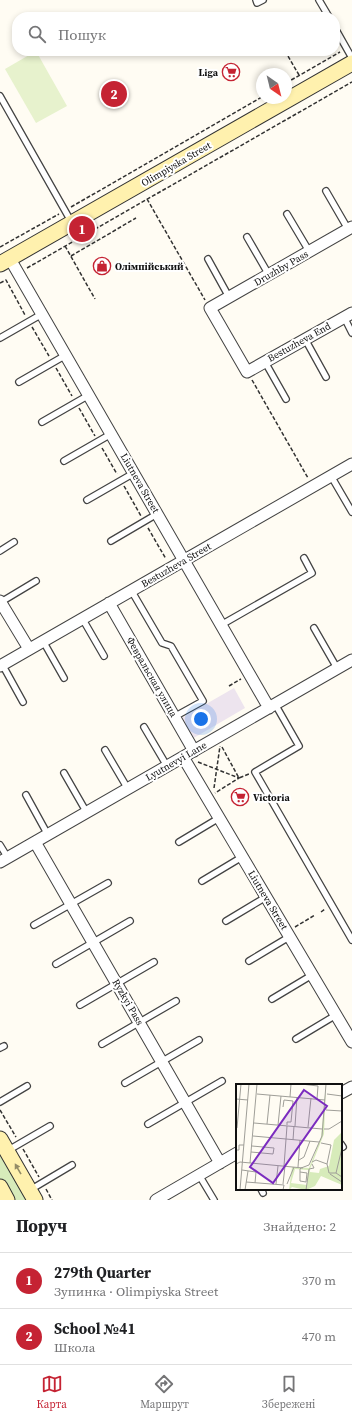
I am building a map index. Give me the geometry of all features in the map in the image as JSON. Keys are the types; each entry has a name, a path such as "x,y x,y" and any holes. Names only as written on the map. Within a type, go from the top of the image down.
{"main road":[{"name":"Olimpiyska Street","path":"5,261 352,63"},
{"path":"9,1144 36,1191"},
{"path":"0,1188 7,1200"}],"street":[{"name":"Druzhby Pass","path":"210,308 350,228"},
{"name":"Liutneva Street","path":"5,261 42,314 221,625 272,706"},
{"path":"210,308 247,372"},
{"name":"Bestuzheva End","path":"247,372 348,315"},
{"name":"Bestuzheva Street","path":"1,665 352,464"},
{"path":"0,602 29,649"},
{"name":"Февральская улица","path":"109,603 174,717 190,756"},
{"name":"Lyutnevyi Lane","path":"4,860 167,766 190,756 272,706 352,660"},
{"name":"Liutneva Street","path":"190,756 219,818 266,897 291,932 312,975 352,1042"},
{"name":"Ryzkyi Pass","path":"35,842 220,1163"},
{"path":"342,1092 352,1087"},
{"path":"156,1200 236,1154"}],"lane":[{"path":"256,0 257,3 263,0"},
{"path":"319,0 326,12"},
{"path":"340,37 352,58"},
{"path":"0,96 72,224"},
{"path":"326,191 350,228"},
{"path":"287,214 309,252"},
{"path":"247,237 269,274"},
{"path":"208,259 229,297"},
{"path":"0,338 42,314"},
{"path":"348,315 352,333"},
{"path":"305,339 326,377"},
{"path":"19,382 66,355"},
{"path":"265,362 286,399"},
{"path":"42,422 89,395"},
{"path":"64,461 111,434"},
{"path":"87,500 134,473"},
{"path":"331,476 352,512"},
{"path":"111,541 157,514"},
{"path":"0,551 14,542"},
{"path":"221,625 312,573 304,558"},
{"path":"0,602 36,581"},
{"path":"131,590 162,643 171,646 203,701 174,717"},
{"path":"82,618 104,656"},
{"path":"314,628 337,668"},
{"path":"43,641 64,678"},
{"path":"1,665 23,702"},
{"path":"272,706 299,746 254,772 351,936"},
{"path":"144,727 167,766"},
{"path":"105,750 128,789"},
{"path":"64,773 87,813"},
{"path":"26,795 48,835"},
{"path":"179,842 219,818"},
{"path":"0,845 4,860"},
{"path":"202,881 242,857"},
{"path":"34,925 108,882"},
{"path":"226,921 266,897"},
{"path":"56,964 130,921"},
{"path":"249,961 291,932"},
{"path":"80,1005 154,962"},
{"path":"272,999 312,975"},
{"path":"102,1044 176,1001"},
{"path":"296,1039 336,1015"},
{"path":"125,1083 199,1040"},
{"path":"148,1124 222,1081"},
{"path":"0,1102 27,1086"},
{"path":"9,1144 50,1126"},
{"path":"36,1191 72,1166"},
{"path":"199,1175 214,1200"}],"path":[{"path":"340,51 346,48"},
{"path":"288,56 299,75"},
{"path":"292,79 332,56"},
{"path":"28,267 352,82"},
{"path":"0,247 256,100"},
{"path":"147,199 210,308"},
{"path":"71,256 136,218"},
{"path":"65,246 95,300"},
{"path":"0,283 6,280 171,568"},
{"path":"247,372 313,486"},
{"path":"239,778 221,745 213,794 239,778 254,772"},
{"path":"190,756 217,770 239,778"},
{"path":"291,932 316,915"},
{"path":"0,1110 9,1144 36,1191 52,1200"}],"shaded area":[{"path":"234,688 245,708 192,739 180,719"}],"green space":[{"path":"27,56 39,56 67,106 36,123 5,69"},
{"path":"0,1139 36,1200 8,1200 0,1186"}],"place":[{"name":"Liga","path":"231,72"},
{"name":"School №41","path":"114,94"},
{"name":"279th Quarter","path":"82,229"},
{"name":"Олімпійський","path":"102,266"},
{"name":"Victoria","path":"240,797"}]}
